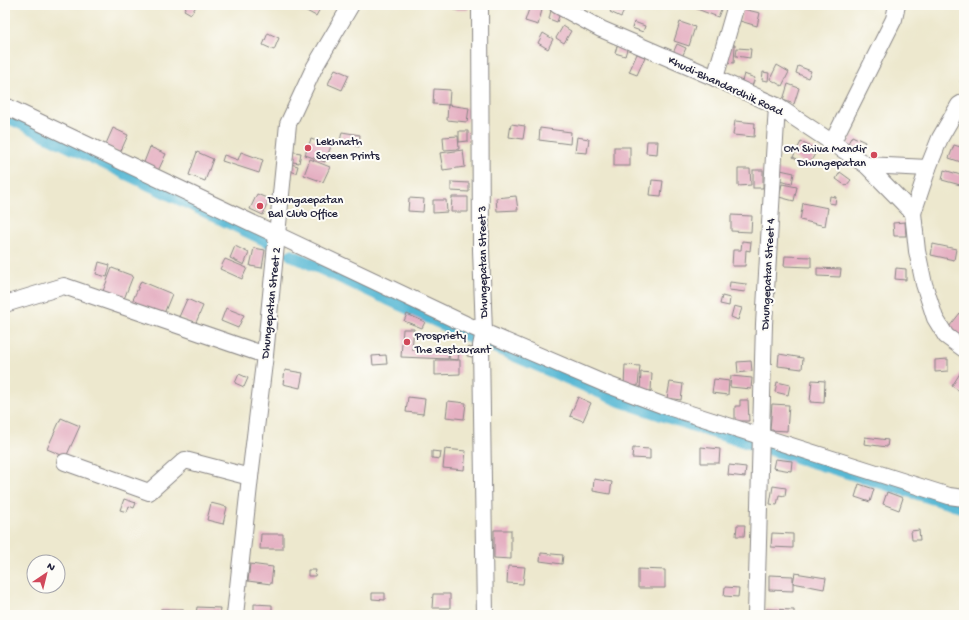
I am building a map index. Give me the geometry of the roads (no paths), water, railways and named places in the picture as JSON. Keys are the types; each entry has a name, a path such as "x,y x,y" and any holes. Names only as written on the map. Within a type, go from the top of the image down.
{"street":[{"name":"Dhungepatan Street 2","path":"235,615 265,355 288,124 314,68 351,5"},
{"name":"Dhungepatan Street 3","path":"480,5 481,250 484,332 481,346 485,615"},
{"name":"Khudi-Bhandardhik Road","path":"557,5 602,28 777,106 866,165 913,213"},
{"path":"716,78 736,5"},
{"path":"832,143 894,19 897,5"},
{"path":"964,102 959,105 940,138 913,213 917,251 924,284 935,318 946,336 964,349"},
{"path":"5,106 484,332 610,386 761,443 949,496 964,498"},
{"name":"Dhungepatan Street 4","path":"756,615 764,324 777,106"},
{"path":"866,165 928,168"},
{"path":"5,304 64,286 265,355"},
{"path":"66,462 149,492 185,460 250,477"}],"waterway":[{"path":"5,116 271,243"},
{"path":"291,255 477,340"},
{"path":"487,344 620,401 712,432 964,508"}],"place":[{"name":"Lekhnath Screen Prints","path":"308,148"},
{"name":"OM Shiva Mandir Dhungepatan","path":"874,155"},
{"name":"Dhungaepatan Bal Club Office","path":"260,206"},
{"name":"Prospriety The Restaurant","path":"407,342"}]}
